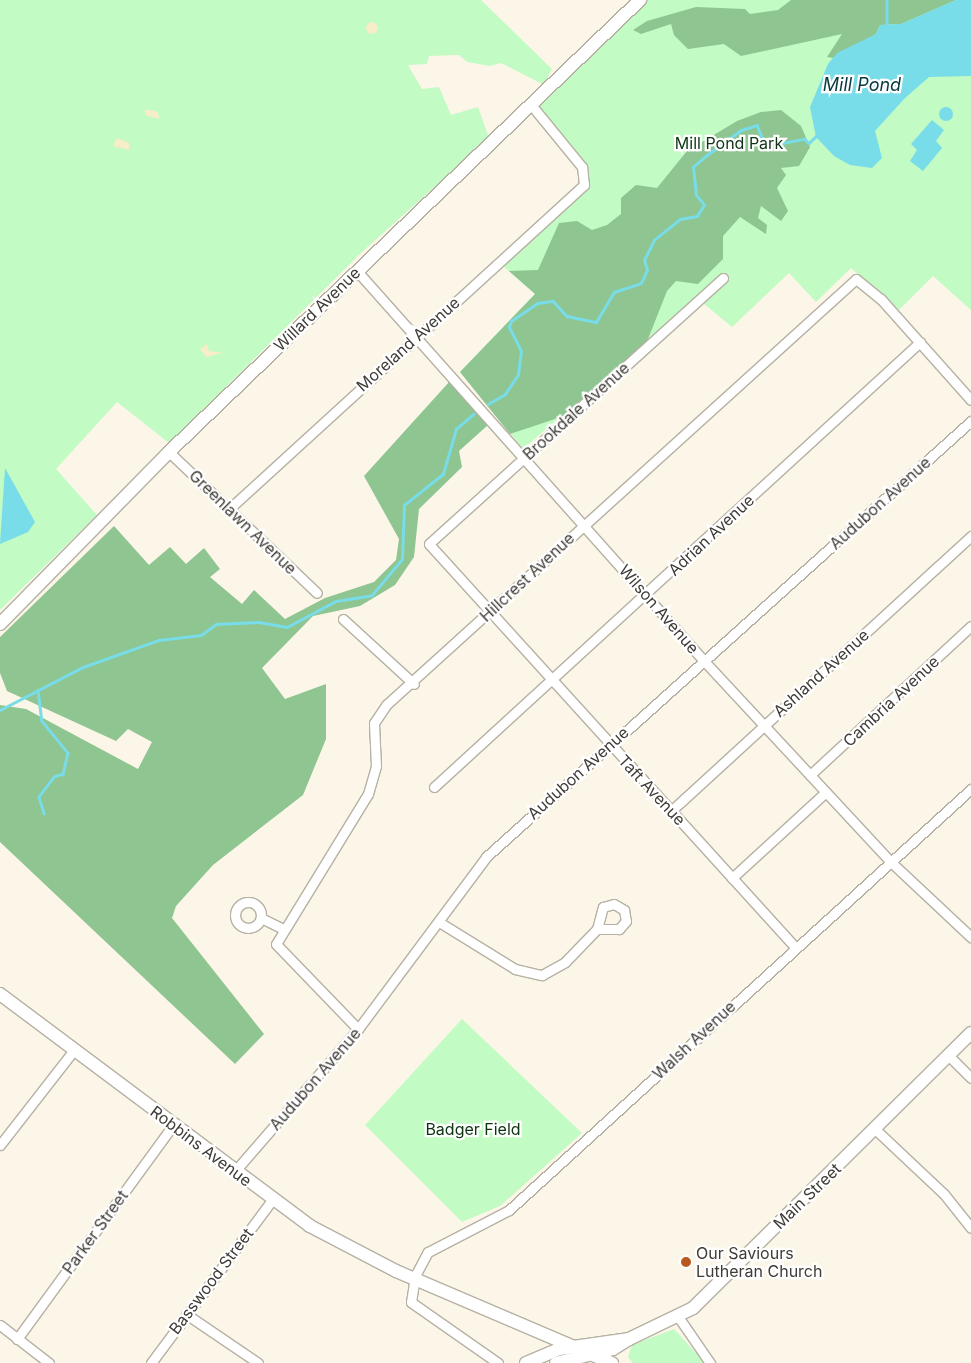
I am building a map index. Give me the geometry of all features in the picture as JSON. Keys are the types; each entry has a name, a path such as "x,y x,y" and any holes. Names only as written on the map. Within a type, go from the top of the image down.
{"main road":[{"name":"Willard Avenue","path":"0,624 169,452 532,106 640,0"},
{"name":"Robbins Avenue","path":"0,994 272,1200 348,1247 414,1279 612,1363"},
{"name":"Main Street","path":"629,1339 679,1318 876,1130 971,1033"},
{"path":"526,1363 572,1347 629,1339"},
{"path":"556,1363 620,1346 629,1339"}],"street":[{"name":"Moreland Avenue","path":"229,509 415,336 578,190 585,178 582,166 532,106"},
{"name":"Wilson Avenue","path":"357,271 705,662 765,724 890,862 971,937"},
{"name":"Brookdale Avenue","path":"429,544 723,278"},
{"name":"Hillcrest Avenue","path":"358,1029 276,944 368,794 376,766 374,723 386,705 414,684 584,524 856,279 920,342"},
{"path":"920,342 971,400"},
{"name":"Adrian Avenue","path":"434,787 550,676 647,595 920,342"},
{"name":"Audubon Avenue","path":"235,1172 358,1029 486,857 609,743 705,662 971,421"},
{"name":"Greenlawn Avenue","path":"169,452 317,593"},
{"name":"Ashland Avenue","path":"672,810 971,536"},
{"name":"Taft Avenue","path":"429,544 795,947"},
{"path":"343,619 414,684"},
{"name":"Cambria Avenue","path":"810,775 971,626"},
{"name":"Walsh Avenue","path":"414,1279 428,1252 509,1210 795,947 971,789"},
{"path":"732,878 826,792"},
{"path":"261,918 284,929"},
{"path":"439,922 515,969 542,975 565,962 597,929"},
{"path":"0,1146 74,1050"},
{"path":"949,1056 971,1078"},
{"name":"Parker Street","path":"17,1339 173,1125"},
{"path":"876,1130 944,1194 971,1228"},
{"name":"Basswood Street","path":"151,1363 272,1200"},
{"path":"414,1279 410,1298 414,1305 498,1363"},
{"path":"186,1314 258,1363"},
{"path":"679,1318 710,1363"},
{"path":"0,1325 49,1363"}],"green space":[{"path":"0,0 481,0 552,69 544,85 501,63 490,66 467,62 459,55 429,56 427,64 408,65 422,89 439,87 451,115 478,107 489,138 362,252 169,443 117,402 56,469 97,515 0,610"},
{"name":"Mill Pond Park","path":"645,0 971,0 971,310 933,276 897,312 851,268 816,302 789,273 732,327 697,298 523,449 460,372 535,294 503,266 589,185 588,166 539,107"},
{"path":"791,0 956,0 901,24 880,25 876,34 833,58 827,57 842,34 741,56 724,44 688,49 674,35 671,24 641,34 633,30 647,21 696,7 745,9 750,14 778,10"},
{"path":"781,110 801,126 810,147 799,166 781,168 786,175 777,188 788,211 781,221 761,206 758,218 767,225 766,234 740,217 723,236 723,259 698,284 676,281 667,291 646,344 567,415 510,434 460,372 535,294 509,271 538,270 559,223 577,221 592,230 607,225 621,214 621,198 636,185 657,188 687,151 737,121 761,112"},
{"path":"450,381 488,425 459,451 462,467 419,509 414,557 395,585 360,606 313,616 262,668 285,699 326,684 326,739 303,795 213,865 176,906 172,918 264,1034 235,1064 0,842 0,705 26,709 138,769 152,742 128,729 116,741 7,691 0,673 0,637 114,526 149,565 170,547 186,564 204,548 220,569 210,577 242,604 254,590 285,619 325,598 374,582 396,560 399,539 364,476"},
{"name":"Badger Field","path":"462,1019 582,1133 500,1206 462,1222 365,1125"},
{"path":"674,1329 705,1363 633,1363 628,1357 632,1345"}],"sand":[{"path":"370,22 374,22 378,28 374,34 370,34 366,30 366,26"},
{"path":"145,109 158,112 159,119 145,115"},
{"path":"117,138 129,143 129,150 113,146"},
{"path":"207,344 209,351 223,353 206,357 200,349"}],"water":[{"name":"Mill Pond","path":"956,0 971,0 971,76 929,77 905,98 875,131 882,158 872,168 850,165 834,156 816,137 810,107 828,64 837,53 876,34 880,25 901,24"},
{"path":"943,107 949,107 953,114 949,121 943,121 939,117 939,111"},
{"path":"932,120 944,130 936,141 942,148 923,171 910,161 917,150 911,144"},
{"path":"5,468 35,522 28,532 0,544"}],"waterway":[{"path":"887,0 887,25"},
{"path":"488,404 505,394 518,375 521,351 509,327 511,321 538,303 553,301 567,316 596,322 614,292 641,283 647,270 644,260 654,240 680,219 697,216 704,205 696,195 693,167 707,155 741,130 757,125 764,142 772,145 804,139 809,143 818,134"},
{"path":"0,710 83,667 159,640 201,635 216,624 259,622 287,627 336,601 372,595 402,559 404,505 443,474 456,429 473,414"},
{"path":"38,690 42,721 68,753 63,774 54,777 39,797 44,813"}],"place":[{"name":"Our Saviours Lutheran Church","path":"686,1262"}]}
